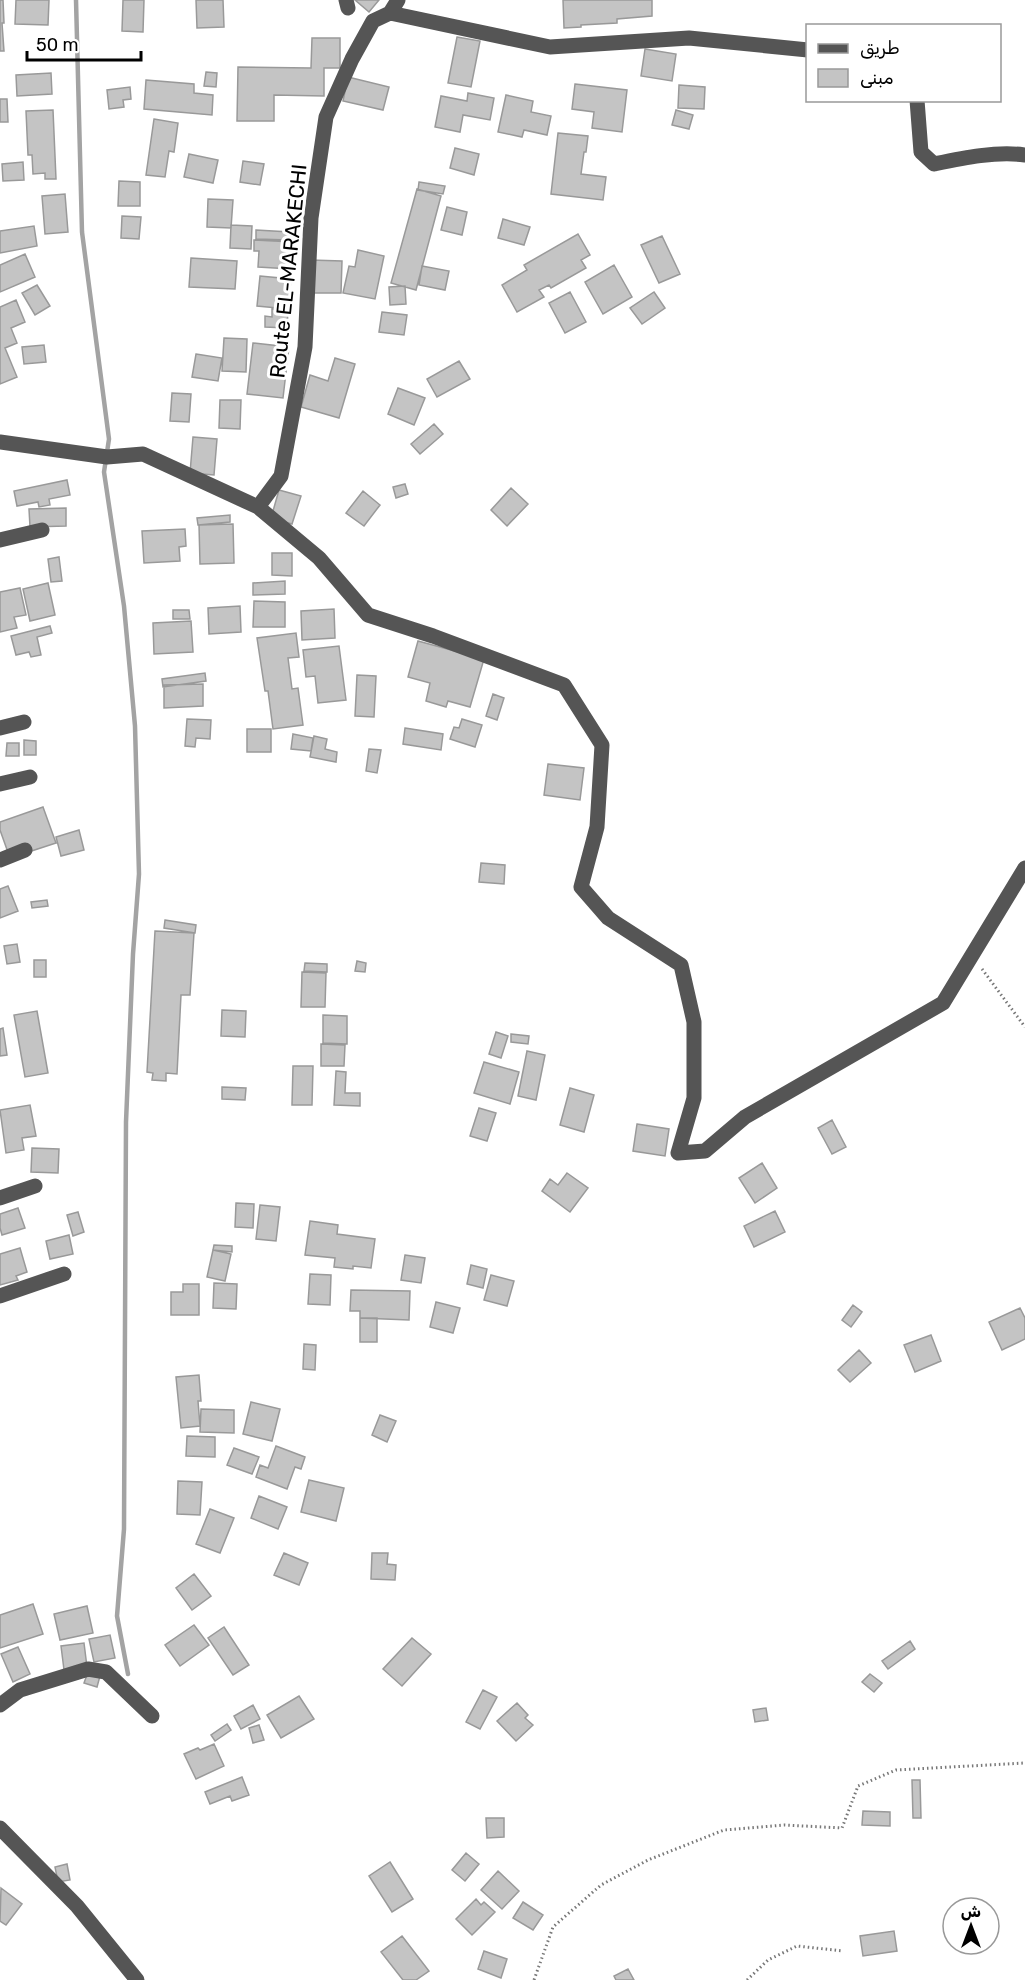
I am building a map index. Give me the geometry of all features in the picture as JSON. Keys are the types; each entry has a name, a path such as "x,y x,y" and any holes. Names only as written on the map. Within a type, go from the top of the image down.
{"street":[{"path":"394,6 550,46 689,38 806,50"},
{"name":"Route EL-MARAKECHI","path":"258,507 281,476 305,347 311,218 326,117 352,59 373,21 394,6"},
{"path":"917,102 921,152 934,164 1014,153 1025,154"},
{"path":"0,441 107,457 143,454 258,507 319,558 368,615 433,636 564,685 602,745 597,827 581,888 608,918 681,965 693,1022 693,1098 678,1153 705,1151 745,1117 943,1003 1025,868"},
{"path":"0,540 42,530"},
{"path":"0,728 24,722"},
{"path":"0,784 30,777"},
{"path":"0,860 25,850"},
{"path":"0,1197 35,1186"},
{"path":"0,1296 64,1274"},
{"path":"0,1705 20,1690 88,1669 106,1672 152,1716"},
{"path":"0,1828 77,1906 136,1980"}],"path":[{"path":"972,956 1025,1027"},
{"path":"534,1980 553,1927 601,1885 648,1860 724,1830 785,1825 842,1828 858,1786 896,1770 1025,1763"},
{"path":"747,1980 768,1960 797,1946 843,1951"}],"building":[{"path":"0,0 3,0 4,51 0,51"},
{"path":"16,0 49,0 48,25 15,24"},
{"path":"123,0 144,0 143,32 122,31"},
{"path":"196,0 223,0 224,27 197,28"},
{"path":"355,0 379,0 369,12"},
{"path":"563,0 652,0 652,16 617,19 617,23 564,28"},
{"path":"457,37 480,41 471,87 448,83"},
{"path":"312,38 340,38 340,68 324,68 324,96 274,95 274,121 237,121 238,67 311,68"},
{"path":"645,49 676,54 672,81 641,76"},
{"path":"206,72 217,73 216,87 204,86"},
{"path":"51,73 52,94 17,96 16,75"},
{"path":"348,77 389,87 383,110 343,101"},
{"path":"146,80 194,84 194,93 213,95 212,115 144,109"},
{"path":"575,84 627,90 622,132 592,128 594,112 572,109"},
{"path":"679,85 705,87 704,109 678,108"},
{"path":"130,87 131,99 123,100 124,107 109,109 107,90"},
{"path":"468,93 494,98 490,120 463,115 460,132 435,127 441,96 467,101"},
{"path":"506,95 533,101 531,112 551,116 547,135 524,130 522,137 498,132"},
{"path":"0,99 7,99 8,122 0,122"},
{"path":"53,110 56,179 45,179 45,173 33,174 32,155 28,155 26,111"},
{"path":"676,110 693,115 689,129 672,125"},
{"path":"154,119 178,123 174,152 169,151 165,177 146,175"},
{"path":"558,133 588,136 581,174 606,177 603,200 551,194"},
{"path":"455,148 479,154 474,175 450,168"},
{"path":"189,154 218,160 213,183 184,177"},
{"path":"243,161 264,164 260,185 240,182"},
{"path":"23,162 24,180 3,181 2,164"},
{"path":"119,181 140,182 140,206 118,206"},
{"path":"419,182 445,186 443,194 418,190"},
{"path":"417,189 441,196 416,290 391,283"},
{"path":"65,194 68,232 45,234 42,196"},
{"path":"208,199 233,200 231,228 207,227"},
{"path":"447,207 467,212 462,235 441,230"},
{"path":"122,216 141,217 139,239 121,238"},
{"path":"503,219 530,227 524,245 498,238"},
{"path":"231,225 252,226 251,249 230,248"},
{"path":"34,226 37,246 0,253 0,231"},
{"path":"256,230 290,232 290,240 256,239"},
{"path":"578,234 590,255 581,260 586,268 551,288 549,285 539,290 544,297 517,312 502,285 527,270 524,265"},
{"path":"662,236 680,274 659,283 641,245"},
{"path":"254,240 293,242 291,269 258,267 259,251 254,251"},
{"path":"358,250 384,256 375,299 343,293 349,266 355,267"},
{"path":"25,254 35,277 0,292 0,265"},
{"path":"191,258 237,261 235,289 189,287"},
{"path":"310,260 342,261 341,293 309,293"},
{"path":"614,265 632,297 603,314 585,282"},
{"path":"422,266 449,271 445,290 419,285"},
{"path":"260,276 291,279 288,309 257,306"},
{"path":"37,285 50,306 35,315 22,293"},
{"path":"405,286 406,304 390,305 389,287"},
{"path":"570,292 586,322 565,333 549,303"},
{"path":"654,292 665,308 642,324 630,308"},
{"path":"16,300 25,322 11,328 17,343 5,348 17,377 0,384 0,307"},
{"path":"272,309 288,310 287,328 265,327 265,316 272,317"},
{"path":"382,312 407,315 404,335 379,332"},
{"path":"224,338 247,339 246,372 222,371"},
{"path":"253,343 289,347 283,398 247,394"},
{"path":"44,345 46,362 24,364 22,347"},
{"path":"196,354 222,358 218,381 192,377"},
{"path":"335,358 355,364 339,418 301,407 310,375 328,381"},
{"path":"459,361 470,379 437,397 427,379"},
{"path":"398,388 425,398 414,425 388,414"},
{"path":"172,393 191,394 189,422 170,421"},
{"path":"220,400 241,400 240,429 219,428"},
{"path":"434,424 443,434 420,454 411,444"},
{"path":"193,437 217,439 214,475 190,473"},
{"path":"67,480 70,495 49,499 50,505 39,507 38,502 17,506 14,491"},
{"path":"405,484 408,494 396,498 393,487"},
{"path":"511,488 528,504 507,526 491,510"},
{"path":"279,490 301,496 292,524 271,518"},
{"path":"363,491 380,505 364,526 346,513"},
{"path":"66,508 66,526 30,527 29,509"},
{"path":"230,515 230,522 198,525 197,518"},
{"path":"233,524 234,563 200,564 199,525"},
{"path":"185,529 186,546 179,547 180,561 144,563 142,531"},
{"path":"272,553 292,553 292,576 272,575"},
{"path":"59,557 62,581 51,582 48,559"},
{"path":"285,581 285,594 253,595 253,583"},
{"path":"48,583 55,615 30,621 23,589"},
{"path":"20,588 26,615 14,617 17,628 0,632 0,592"},
{"path":"254,601 285,602 285,627 253,627"},
{"path":"240,606 241,632 209,634 208,608"},
{"path":"334,609 335,638 302,640 301,611"},
{"path":"173,610 189,610 190,619 173,619"},
{"path":"191,621 193,652 154,654 153,623"},
{"path":"50,626 52,633 37,637 41,655 31,657 29,652 16,655 11,636"},
{"path":"296,633 299,657 288,658 292,689 298,688 303,725 273,729 257,638"},
{"path":"418,641 484,659 470,707 448,701 446,707 426,701 430,683 408,677"},
{"path":"339,646 346,700 318,703 315,676 306,677 303,650"},
{"path":"205,673 206,681 163,687 162,679"},
{"path":"357,675 376,676 374,717 355,716"},
{"path":"203,684 203,706 164,708 164,685"},
{"path":"493,694 504,698 497,720 486,716"},
{"path":"187,719 211,720 210,739 196,738 195,747 185,746"},
{"path":"462,719 482,725 475,747 450,739 454,727 459,728"},
{"path":"405,728 443,734 441,750 403,744"},
{"path":"247,729 271,729 271,752 247,752"},
{"path":"293,734 313,738 311,751 291,749"},
{"path":"314,736 327,739 325,749 337,752 336,762 310,757"},
{"path":"24,740 36,741 36,755 24,755"},
{"path":"7,743 19,743 19,756 6,756"},
{"path":"369,749 381,750 377,773 366,771"},
{"path":"548,764 584,768 580,800 544,795"},
{"path":"43,807 56,843 10,858 0,830 0,822"},
{"path":"79,830 84,850 61,856 56,837"},
{"path":"481,863 505,865 504,884 479,882"},
{"path":"8,886 18,911 0,918 0,889"},
{"path":"47,900 48,906 32,908 31,902"},
{"path":"165,920 196,925 195,933 164,928"},
{"path":"155,931 194,933 190,995 181,995 177,1074 166,1073 166,1081 152,1080 153,1073 147,1072"},
{"path":"17,944 20,962 7,964 4,946"},
{"path":"34,960 46,960 46,977 34,977"},
{"path":"357,961 366,963 365,972 355,971"},
{"path":"305,963 327,964 327,972 304,971"},
{"path":"302,972 326,973 325,1007 301,1007"},
{"path":"222,1010 246,1011 245,1037 221,1036"},
{"path":"37,1011 48,1073 25,1077 14,1015"},
{"path":"323,1015 347,1016 347,1044 323,1043"},
{"path":"3,1028 7,1055 0,1056 0,1029"},
{"path":"496,1032 508,1036 501,1058 489,1054"},
{"path":"511,1034 529,1036 528,1044 511,1042"},
{"path":"321,1044 345,1045 344,1066 321,1066"},
{"path":"527,1051 545,1055 536,1100 518,1096"},
{"path":"484,1062 519,1072 510,1104 474,1093"},
{"path":"293,1066 313,1066 312,1105 292,1105"},
{"path":"336,1071 346,1072 345,1093 360,1093 360,1106 334,1105"},
{"path":"222,1087 246,1088 245,1100 222,1099"},
{"path":"570,1088 594,1095 584,1132 560,1125"},
{"path":"30,1105 36,1136 22,1138 24,1150 6,1153 0,1110"},
{"path":"479,1108 496,1113 487,1141 470,1136"},
{"path":"832,1120 846,1147 832,1154 818,1128"},
{"path":"637,1124 669,1129 665,1156 633,1151"},
{"path":"32,1148 59,1149 58,1173 31,1172"},
{"path":"762,1163 777,1188 755,1203 739,1178"},
{"path":"567,1173 588,1188 570,1212 542,1191 550,1179 558,1185"},
{"path":"236,1203 254,1204 253,1228 235,1227"},
{"path":"260,1205 280,1207 276,1241 256,1239"},
{"path":"18,1208 25,1228 2,1235 0,1214"},
{"path":"775,1211 785,1232 754,1247 744,1226"},
{"path":"78,1212 84,1232 73,1236 67,1215"},
{"path":"310,1221 338,1225 337,1234 375,1239 371,1268 334,1267 335,1258 305,1255"},
{"path":"69,1235 73,1254 50,1259 46,1241"},
{"path":"214,1245 232,1246 232,1252 213,1250"},
{"path":"20,1248 27,1272 16,1276 18,1280 0,1285 0,1254"},
{"path":"213,1250 231,1254 225,1281 207,1277"},
{"path":"405,1255 425,1258 421,1283 401,1280"},
{"path":"471,1265 487,1269 483,1288 467,1284"},
{"path":"310,1274 331,1275 330,1305 308,1304"},
{"path":"491,1275 514,1281 507,1306 484,1300"},
{"path":"214,1283 237,1284 236,1309 213,1308"},
{"path":"183,1284 199,1284 199,1315 171,1315 171,1292 183,1292"},
{"path":"351,1290 410,1291 409,1320 360,1318 360,1311 350,1311"},
{"path":"436,1302 460,1308 453,1333 430,1327"},
{"path":"853,1305 862,1312 851,1327 842,1320"},
{"path":"1020,1308 1025,1318 1025,1339 1002,1350 989,1322"},
{"path":"360,1318 377,1318 377,1342 360,1342"},
{"path":"931,1335 941,1361 915,1372 904,1345"},
{"path":"304,1344 316,1345 315,1370 303,1369"},
{"path":"859,1350 871,1363 850,1382 838,1370"},
{"path":"199,1375 200,1426 181,1428 176,1377"},
{"path":"251,1402 280,1409 272,1441 243,1434"},
{"path":"201,1409 234,1410 234,1433 200,1432"},
{"path":"380,1415 396,1421 387,1442 372,1435"},
{"path":"187,1436 215,1437 215,1457 186,1456"},
{"path":"276,1446 305,1457 301,1469 295,1467 287,1489 256,1477 260,1465 268,1468"},
{"path":"234,1448 259,1457 252,1474 227,1465"},
{"path":"309,1480 344,1488 336,1521 301,1512"},
{"path":"178,1481 202,1482 200,1515 177,1514"},
{"path":"259,1496 287,1507 278,1529 251,1518"},
{"path":"210,1509 234,1518 220,1553 196,1544"},
{"path":"284,1553 308,1563 299,1585 274,1575"},
{"path":"372,1553 388,1553 387,1564 396,1565 395,1580 371,1579"},
{"path":"194,1574 211,1596 192,1610 176,1588"},
{"path":"33,1604 43,1634 0,1648 0,1615"},
{"path":"87,1606 93,1633 60,1640 54,1614"},
{"path":"194,1625 209,1645 180,1666 165,1645"},
{"path":"224,1627 249,1665 233,1675 208,1638"},
{"path":"110,1635 115,1658 94,1662 89,1639"},
{"path":"412,1638 431,1654 402,1686 383,1669"},
{"path":"910,1641 915,1649 888,1669 882,1661"},
{"path":"84,1643 87,1667 64,1670 61,1646"},
{"path":"18,1647 30,1674 13,1682 1,1654"},
{"path":"88,1672 100,1676 97,1687 84,1683"},
{"path":"870,1674 882,1683 874,1692 862,1682"},
{"path":"483,1690 497,1697 480,1729 466,1722"},
{"path":"299,1696 314,1719 281,1738 267,1715"},
{"path":"517,1703 528,1715 525,1718 533,1725 516,1741 497,1721"},
{"path":"253,1705 260,1719 241,1729 234,1716"},
{"path":"766,1708 768,1720 755,1722 753,1710"},
{"path":"227,1724 231,1730 215,1741 211,1735"},
{"path":"259,1725 264,1740 253,1743 249,1728"},
{"path":"214,1744 224,1766 196,1779 184,1754"},
{"path":"242,1777 249,1795 232,1801 230,1796 210,1804 205,1792"},
{"path":"912,1780 920,1780 921,1818 913,1818"},
{"path":"863,1811 890,1812 890,1826 862,1825"},
{"path":"486,1818 504,1818 504,1837 487,1838"},
{"path":"466,1853 479,1864 465,1881 452,1870"},
{"path":"390,1862 413,1899 392,1912 369,1876"},
{"path":"67,1864 70,1880 58,1882 55,1867"},
{"path":"498,1871 519,1891 502,1909 481,1890"},
{"path":"1,1888 22,1904 6,1925 0,1921"},
{"path":"476,1899 481,1905 484,1902 495,1912 472,1935 456,1919"},
{"path":"523,1902 543,1915 533,1930 513,1918"},
{"path":"894,1931 897,1951 863,1956 860,1936"},
{"path":"402,1936 429,1971 416,1980 403,1980 381,1952"},
{"path":"484,1951 507,1959 501,1978 478,1969"},
{"path":"628,1969 634,1980 616,1980 614,1976"}],"waterway":[{"path":"76,0 82,232 109,439 104,472 124,606 135,726 139,874 133,954 126,1122 124,1529 117,1616 128,1674"}]}
